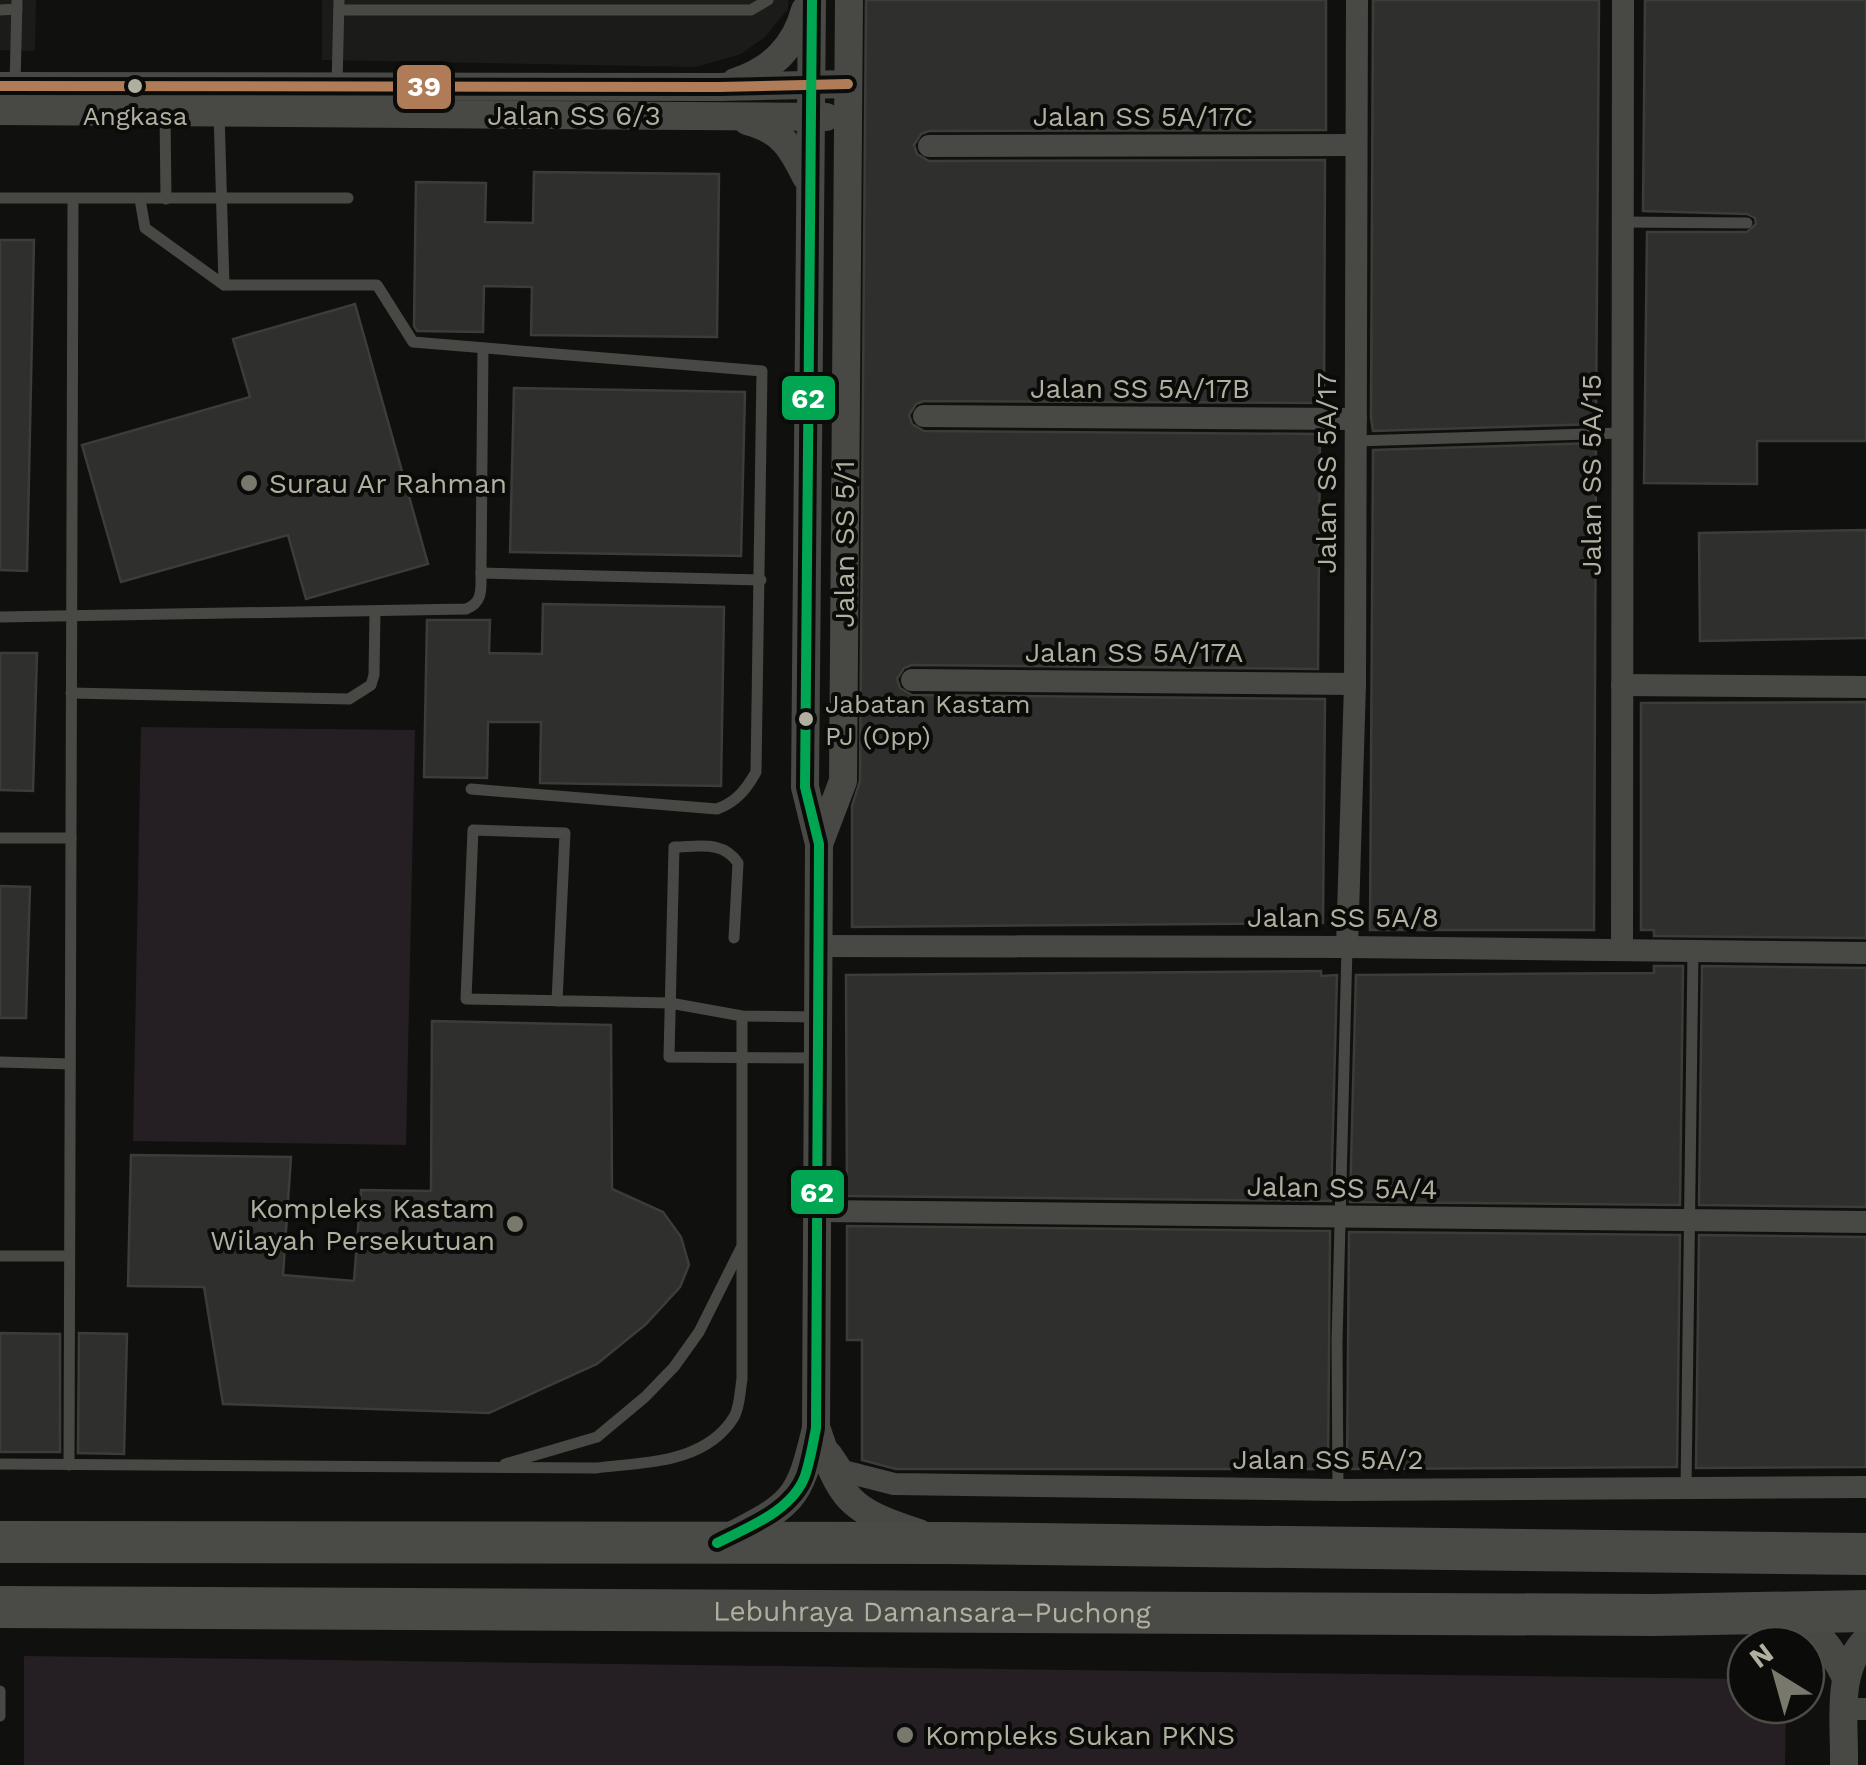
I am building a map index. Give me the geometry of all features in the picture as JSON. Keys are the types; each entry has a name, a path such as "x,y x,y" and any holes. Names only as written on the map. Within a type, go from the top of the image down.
{"highway":[{"path":"0,1542 947,1542 1866,1554"},
{"name":"Lebuhraya Damansara–Puchong","path":"0,1608 1654,1615 1866,1612"}],"street":[{"name":"Jalan SS 5/1","path":"717,1544 770,1516 790,1500 804,1479 816,1428 819,844 805,787 810,0"},
{"path":"810,0 798,35 769,67 720,101 789,142 810,186"},
{"name":"Jalan SS 5/1","path":"819,844 842,781 849,0"},
{"name":"Jalan SS 5A/17","path":"1347,947 1355,684 1356,0"},
{"name":"Jalan SS 5A/15","path":"1622,950 1623,0"},
{"name":"Jalan SS 6/3","path":"7,99 219,100 376,115 720,101 811,85 848,84"},
{"name":"Jalan SS 6/3","path":"219,100 337,87 376,87 720,101 810,117 848,118"},
{"path":"376,87 376,115"},
{"name":"Jalan SS 5A/17C","path":"929,146 1356,146"},
{"name":"Jalan SS 5A/17B","path":"924,416 1356,430"},
{"name":"Jalan SS 5A/17A","path":"912,680 1355,684"},
{"path":"1622,684 1866,687"},
{"name":"Jalan SS 5A/8","path":"819,946 1347,947 1866,954"},
{"name":"Jalan SS 5A/4","path":"817,1211 1866,1222"},
{"name":"Jalan SS 5/1","path":"816,1428 833,1477 844,1495 860,1509 885,1522 947,1542"},
{"name":"Jalan SS 5A/2","path":"816,1428 843,1471 894,1484 1338,1490 1866,1487"},
{"path":"1784,1611 1813,1628 1830,1646 1845,1676 1855,1709 1844,1765"},
{"path":"1845,1676 1856,1650 1866,1640"}],"lane":[{"path":"337,87 339,5 751,10 768,0"},
{"path":"0,10 17,5 7,99"},
{"path":"165,100 166,199"},
{"path":"219,100 224,285"},
{"path":"0,198 348,198"},
{"path":"140,199 144,228 224,285 377,285 413,342 762,371 756,772 732,804 717,810 471,789"},
{"path":"68,1466 73,200"},
{"path":"1621,222 1747,223"},
{"path":"0,617 466,609 480,599 483,348"},
{"path":"1356,430 1620,433"},
{"path":"481,573 761,580"},
{"path":"71,693 348,698 371,685 374,676 375,610"},
{"path":"558,1002 564,834 473,830 466,998 558,1002 670,1003 742,1016 818,1017"},
{"path":"0,838 71,838"},
{"path":"734,938 738,863 732,853 723,847 674,847 669,1057 818,1058"},
{"path":"1338,1490 1337,1342 1347,947"},
{"path":"1686,1489 1693,952"},
{"path":"0,1464 596,1468 681,1458 716,1438 736,1415 742,1378 742,1016"},
{"path":"0,1062 70,1064"},
{"path":"494,1467 598,1437 645,1397 674,1367 699,1332 743,1244"},
{"path":"0,1256 69,1256"},
{"path":"0,1691 0,1716"}],"shaded area":[{"path":"0,0 36,0 35,51 0,50"},
{"path":"322,0 788,0 788,9 765,37 741,54 696,67 322,60"},
{"path":"141,727 415,730 406,1145 133,1141"},
{"name":"Kompleks Sukan PKNS","path":"24,1656 1726,1679 1726,1725 1786,1725 1785,1765 24,1765"}],"building":[{"path":"866,0 1326,0 1326,130 929,131 921,134 914,145 917,154 929,161 1325,160 1324,403 924,401 916,404 909,415 912,424 924,431 1320,434 1318,669 912,665 904,668 897,679 900,688 912,695 1325,699 1323,923 852,927 852,806 860,781"},
{"path":"1373,0 1599,0 1596,424 1373,431"},
{"path":"1645,0 1866,0 1866,441 1757,441 1757,484 1644,483 1647,232 1747,232 1756,224 1755,218 1747,214 1643,211"},
{"path":"534,172 719,174 717,337 531,335 532,287 484,286 483,332 417,331 416,182 486,183 485,222 533,223"},
{"path":"0,240 34,240 27,571 0,570"},
{"name":"Surau Ar Rahman","path":"355,304 428,564 306,599 288,535 121,582 82,445 250,397 233,339"},
{"path":"514,388 745,392 741,556 510,552"},
{"path":"1596,443 1594,930 1370,930 1373,450"},
{"path":"1866,530 1866,638 1700,641 1699,533"},
{"path":"543,604 724,607 721,786 540,783 541,722 488,722 487,778 424,777 427,620 490,620 489,653 542,654"},
{"path":"0,653 37,653 33,791 0,790"},
{"path":"1866,702 1866,938 1654,936 1654,930 1641,930 1641,703"},
{"path":"0,886 30,887 26,1018 0,1018"},
{"path":"1654,966 1683,966 1680,1205 1350,1202 1356,975 1654,973"},
{"path":"1702,966 1866,968 1866,1207 1699,1205"},
{"path":"1321,971 1321,976 1337,975 1331,1201 847,1196 846,975"},
{"name":"Kompleks Kastam Wilayah Persekutuan","path":"432,1021 611,1025 612,1189 663,1212 681,1237 689,1265 680,1287 646,1324 597,1364 489,1413 223,1404 204,1287 128,1286 131,1155 291,1157 283,1275 354,1281 361,1190 431,1191"},
{"path":"847,1226 1330,1231 1328,1469 896,1469 862,1460 862,1340 847,1340"},
{"path":"1349,1232 1680,1235 1677,1467 1347,1469"},
{"path":"1699,1235 1866,1237 1866,1467 1696,1468"},
{"path":"0,1333 60,1334 60,1452 0,1452"},
{"path":"79,1333 127,1334 124,1454 78,1453"}],"transit line":[{"name":"62","path":"717,1543 768,1517 790,1499 805,1476 816,1428 819,844 805,787 812,0"},
{"name":"39","path":"0,86 848,84"}],"place":[{"name":"Angkasa","path":"135,86"},
{"name":"Surau Ar Rahman","path":"249,483"},
{"name":"Jabatan Kastam PJ (Opp)","path":"806,719"},
{"name":"Kompleks Kastam Wilayah Persekutuan","path":"515,1224"},
{"name":"Kompleks Sukan PKNS","path":"905,1735"}]}
